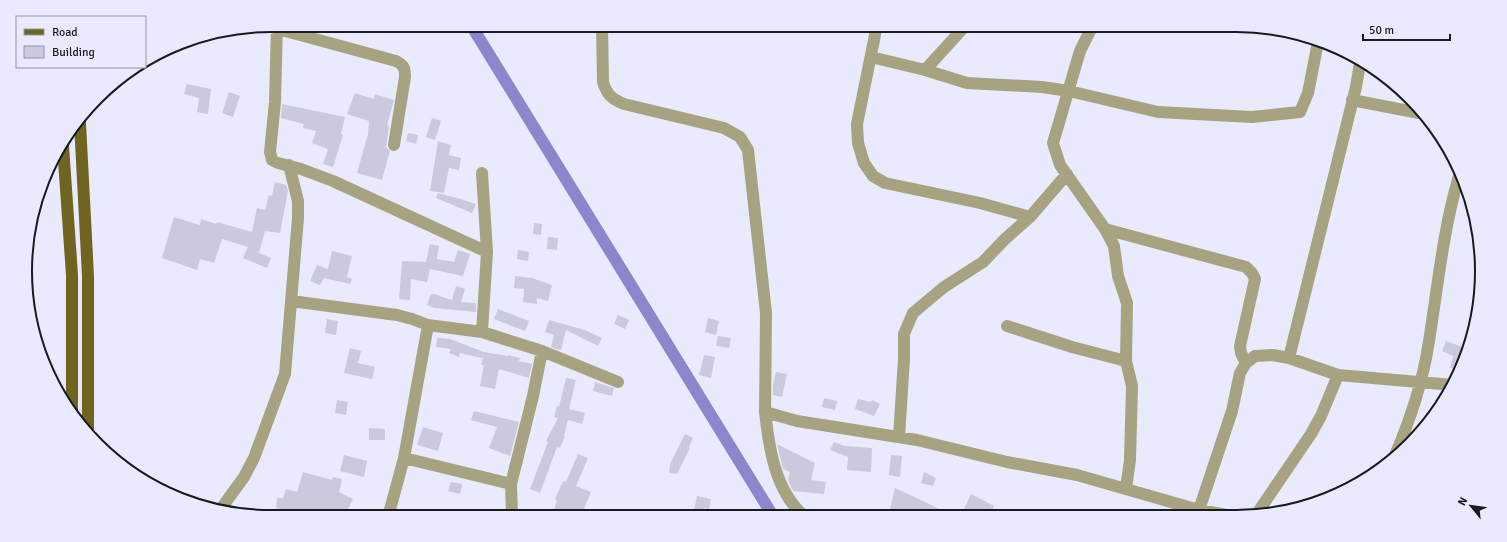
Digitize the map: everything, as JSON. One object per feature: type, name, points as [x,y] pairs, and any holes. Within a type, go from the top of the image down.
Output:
[{"type":"main road","points":[[80,127],[88,276],[88,425]]},
{"type":"main road","points":[[63,152],[72,275],[72,404]]},
{"type":"street","points":[[274,32],[276,102],[270,152],[272,160],[333,181],[487,252]]},
{"type":"street","points":[[295,32],[396,61],[403,65],[405,77],[394,145]]},
{"type":"street","points":[[602,32],[603,82],[605,90],[613,100],[724,128],[740,137],[748,150],[766,313],[765,412],[767,428],[777,478],[797,510]]},
{"type":"street","points":[[876,32],[857,124],[858,144],[864,163],[873,176],[885,183],[980,203],[1030,216]]},
{"type":"street","points":[[925,70],[960,32]]},
{"type":"street","points":[[1090,32],[1080,51],[1054,143],[1060,165],[1105,229],[1114,246],[1118,276],[1127,303],[1126,361],[1132,386],[1130,460],[1126,488]]},
{"type":"street","points":[[871,57],[925,70],[967,83],[1042,87],[1069,91],[1158,112],[1252,117],[1300,112],[1308,92],[1317,46]]},
{"type":"street","points":[[1289,358],[1359,66]]},
{"type":"street","points":[[1352,100],[1416,113]]},
{"type":"street","points":[[224,505],[244,477],[254,458],[285,374],[298,218],[298,201],[289,165]]},
{"type":"street","points":[[482,173],[487,252],[482,332]]},
{"type":"street","points":[[899,437],[904,359],[904,334],[913,313],[944,287],[983,262],[1030,216],[1067,174]]},
{"type":"street","points":[[1399,446],[1414,410],[1421,383],[1429,342],[1447,220],[1458,181]]},
{"type":"street","points":[[1105,229],[1246,267],[1255,279],[1240,346],[1241,353],[1246,363]]},
{"type":"street","points":[[291,300],[397,315],[428,325],[482,332],[542,351],[618,382]]},
{"type":"street","points":[[390,510],[404,458],[428,325]]},
{"type":"street","points":[[1007,326],[1072,347],[1126,361]]},
{"type":"street","points":[[512,510],[511,484],[533,396],[542,351]]},
{"type":"street","points":[[1198,510],[1232,411],[1240,373],[1246,363],[1255,356],[1273,355],[1289,358],[1338,375],[1446,385]]},
{"type":"street","points":[[1260,508],[1311,434],[1321,416],[1338,375]]},
{"type":"street","points":[[765,412],[797,421],[917,440],[1007,462],[1077,475],[1126,488],[1191,510]]},
{"type":"street","points":[[404,458],[511,484]]},
{"type":"building","points":[[187,84],[211,89],[208,114],[197,112],[199,98],[184,94]]},
{"type":"building","points":[[229,92],[240,96],[233,117],[222,113]]},
{"type":"building","points":[[355,93],[374,99],[375,94],[394,100],[387,125],[389,126],[386,147],[390,151],[382,180],[357,173],[368,134],[369,121],[347,114]]},
{"type":"building","points":[[282,104],[345,117],[341,134],[343,135],[333,167],[323,164],[328,149],[312,143],[316,131],[303,128],[304,124],[281,118]]},
{"type":"building","points":[[432,118],[441,121],[435,140],[426,137]]},
{"type":"building","points":[[408,133],[418,135],[416,144],[406,141]]},
{"type":"building","points":[[438,141],[451,145],[449,155],[461,158],[459,170],[449,168],[444,193],[430,191]]},
{"type":"building","points":[[275,182],[286,185],[288,191],[280,233],[265,231],[259,253],[271,258],[267,268],[243,258],[248,247],[222,239],[214,263],[200,259],[197,270],[162,258],[174,217],[200,225],[201,219],[216,224],[217,222],[252,232],[257,208],[265,210],[269,195],[272,196]]},
{"type":"building","points":[[438,193],[476,204],[472,213],[436,198]]},
{"type":"building","points":[[534,223],[542,224],[541,235],[533,234]]},
{"type":"building","points":[[548,237],[558,238],[557,250],[547,249]]},
{"type":"building","points":[[430,244],[439,246],[437,259],[454,262],[458,250],[470,254],[463,276],[430,269],[427,282],[411,279],[410,300],[399,299],[402,261],[426,262]]},
{"type":"building","points":[[518,250],[529,252],[528,261],[517,259]]},
{"type":"building","points":[[332,251],[352,256],[347,277],[352,279],[350,284],[324,278],[320,285],[310,281],[317,265],[328,269]]},
{"type":"building","points":[[515,276],[532,278],[552,285],[548,301],[537,298],[537,304],[523,302],[524,289],[514,288]]},
{"type":"building","points":[[456,286],[465,289],[461,302],[476,303],[476,312],[435,308],[427,305],[431,294],[452,300]]},
{"type":"building","points":[[498,309],[529,321],[525,331],[494,319]]},
{"type":"building","points":[[618,315],[629,320],[625,329],[614,324]]},
{"type":"building","points":[[708,318],[719,321],[716,335],[705,332]]},
{"type":"building","points":[[327,319],[338,321],[336,335],[325,333]]},
{"type":"building","points":[[549,320],[585,330],[602,338],[598,346],[566,330],[561,350],[556,349],[551,347],[554,335],[545,332]]},
{"type":"building","points":[[718,336],[731,338],[729,348],[716,346]]},
{"type":"building","points":[[437,338],[450,339],[484,352],[520,358],[519,361],[532,364],[529,378],[499,369],[495,389],[480,386],[484,365],[481,365],[484,353],[482,358],[460,353],[459,357],[449,353],[451,349],[436,347]]},
{"type":"building","points":[[1446,341],[1462,347],[1454,369],[1450,368],[1453,356],[1442,351]]},
{"type":"building","points":[[350,348],[361,351],[358,363],[375,367],[372,379],[344,373]]},
{"type":"building","points":[[704,355],[715,357],[711,378],[699,375]]},
{"type":"building","points":[[776,372],[787,374],[782,397],[773,395],[773,385]]},
{"type":"building","points":[[566,378],[576,380],[569,409],[585,413],[582,424],[568,420],[565,436],[560,448],[557,447],[540,493],[530,489],[548,442],[546,441],[558,418],[554,417],[557,406],[559,407]]},
{"type":"building","points":[[595,382],[614,388],[612,396],[593,391]]},
{"type":"building","points":[[824,398],[837,401],[835,410],[822,407]]},
{"type":"building","points":[[858,399],[871,402],[872,400],[880,404],[874,416],[855,409]]},
{"type":"building","points":[[337,400],[348,402],[346,415],[335,413]]},
{"type":"building","points":[[474,411],[519,422],[510,456],[489,448],[497,427],[471,420]]},
{"type":"building","points":[[423,427],[443,433],[438,451],[417,445]]},
{"type":"building","points":[[369,428],[385,429],[385,440],[369,440]]},
{"type":"building","points":[[685,434],[693,438],[689,447],[690,448],[677,474],[669,473],[670,464]]},
{"type":"building","points":[[834,442],[845,446],[872,448],[871,472],[847,470],[848,457],[830,450]]},
{"type":"building","points":[[777,444],[815,463],[811,480],[826,482],[824,494],[793,491],[788,480],[790,472],[783,469]]},
{"type":"building","points":[[578,454],[588,458],[576,486],[591,492],[584,510],[554,510],[557,500],[555,499],[563,481],[566,482]]},
{"type":"building","points":[[344,455],[367,461],[364,477],[340,471]]},
{"type":"building","points":[[891,455],[902,456],[900,477],[889,475]]},
{"type":"building","points":[[303,472],[332,480],[333,477],[342,479],[339,492],[353,499],[348,510],[276,510],[277,498],[283,498],[286,489],[297,492]]},
{"type":"building","points":[[924,472],[936,478],[933,486],[921,483]]},
{"type":"building","points":[[451,482],[462,484],[460,494],[448,491]]},
{"type":"building","points":[[895,488],[942,510],[890,510]]},
{"type":"building","points":[[971,494],[994,506],[992,510],[964,509]]},
{"type":"building","points":[[697,496],[711,499],[709,509],[704,508],[704,510],[694,510]]},
{"type":"waterway","points":[[475,32],[769,510]]}]
